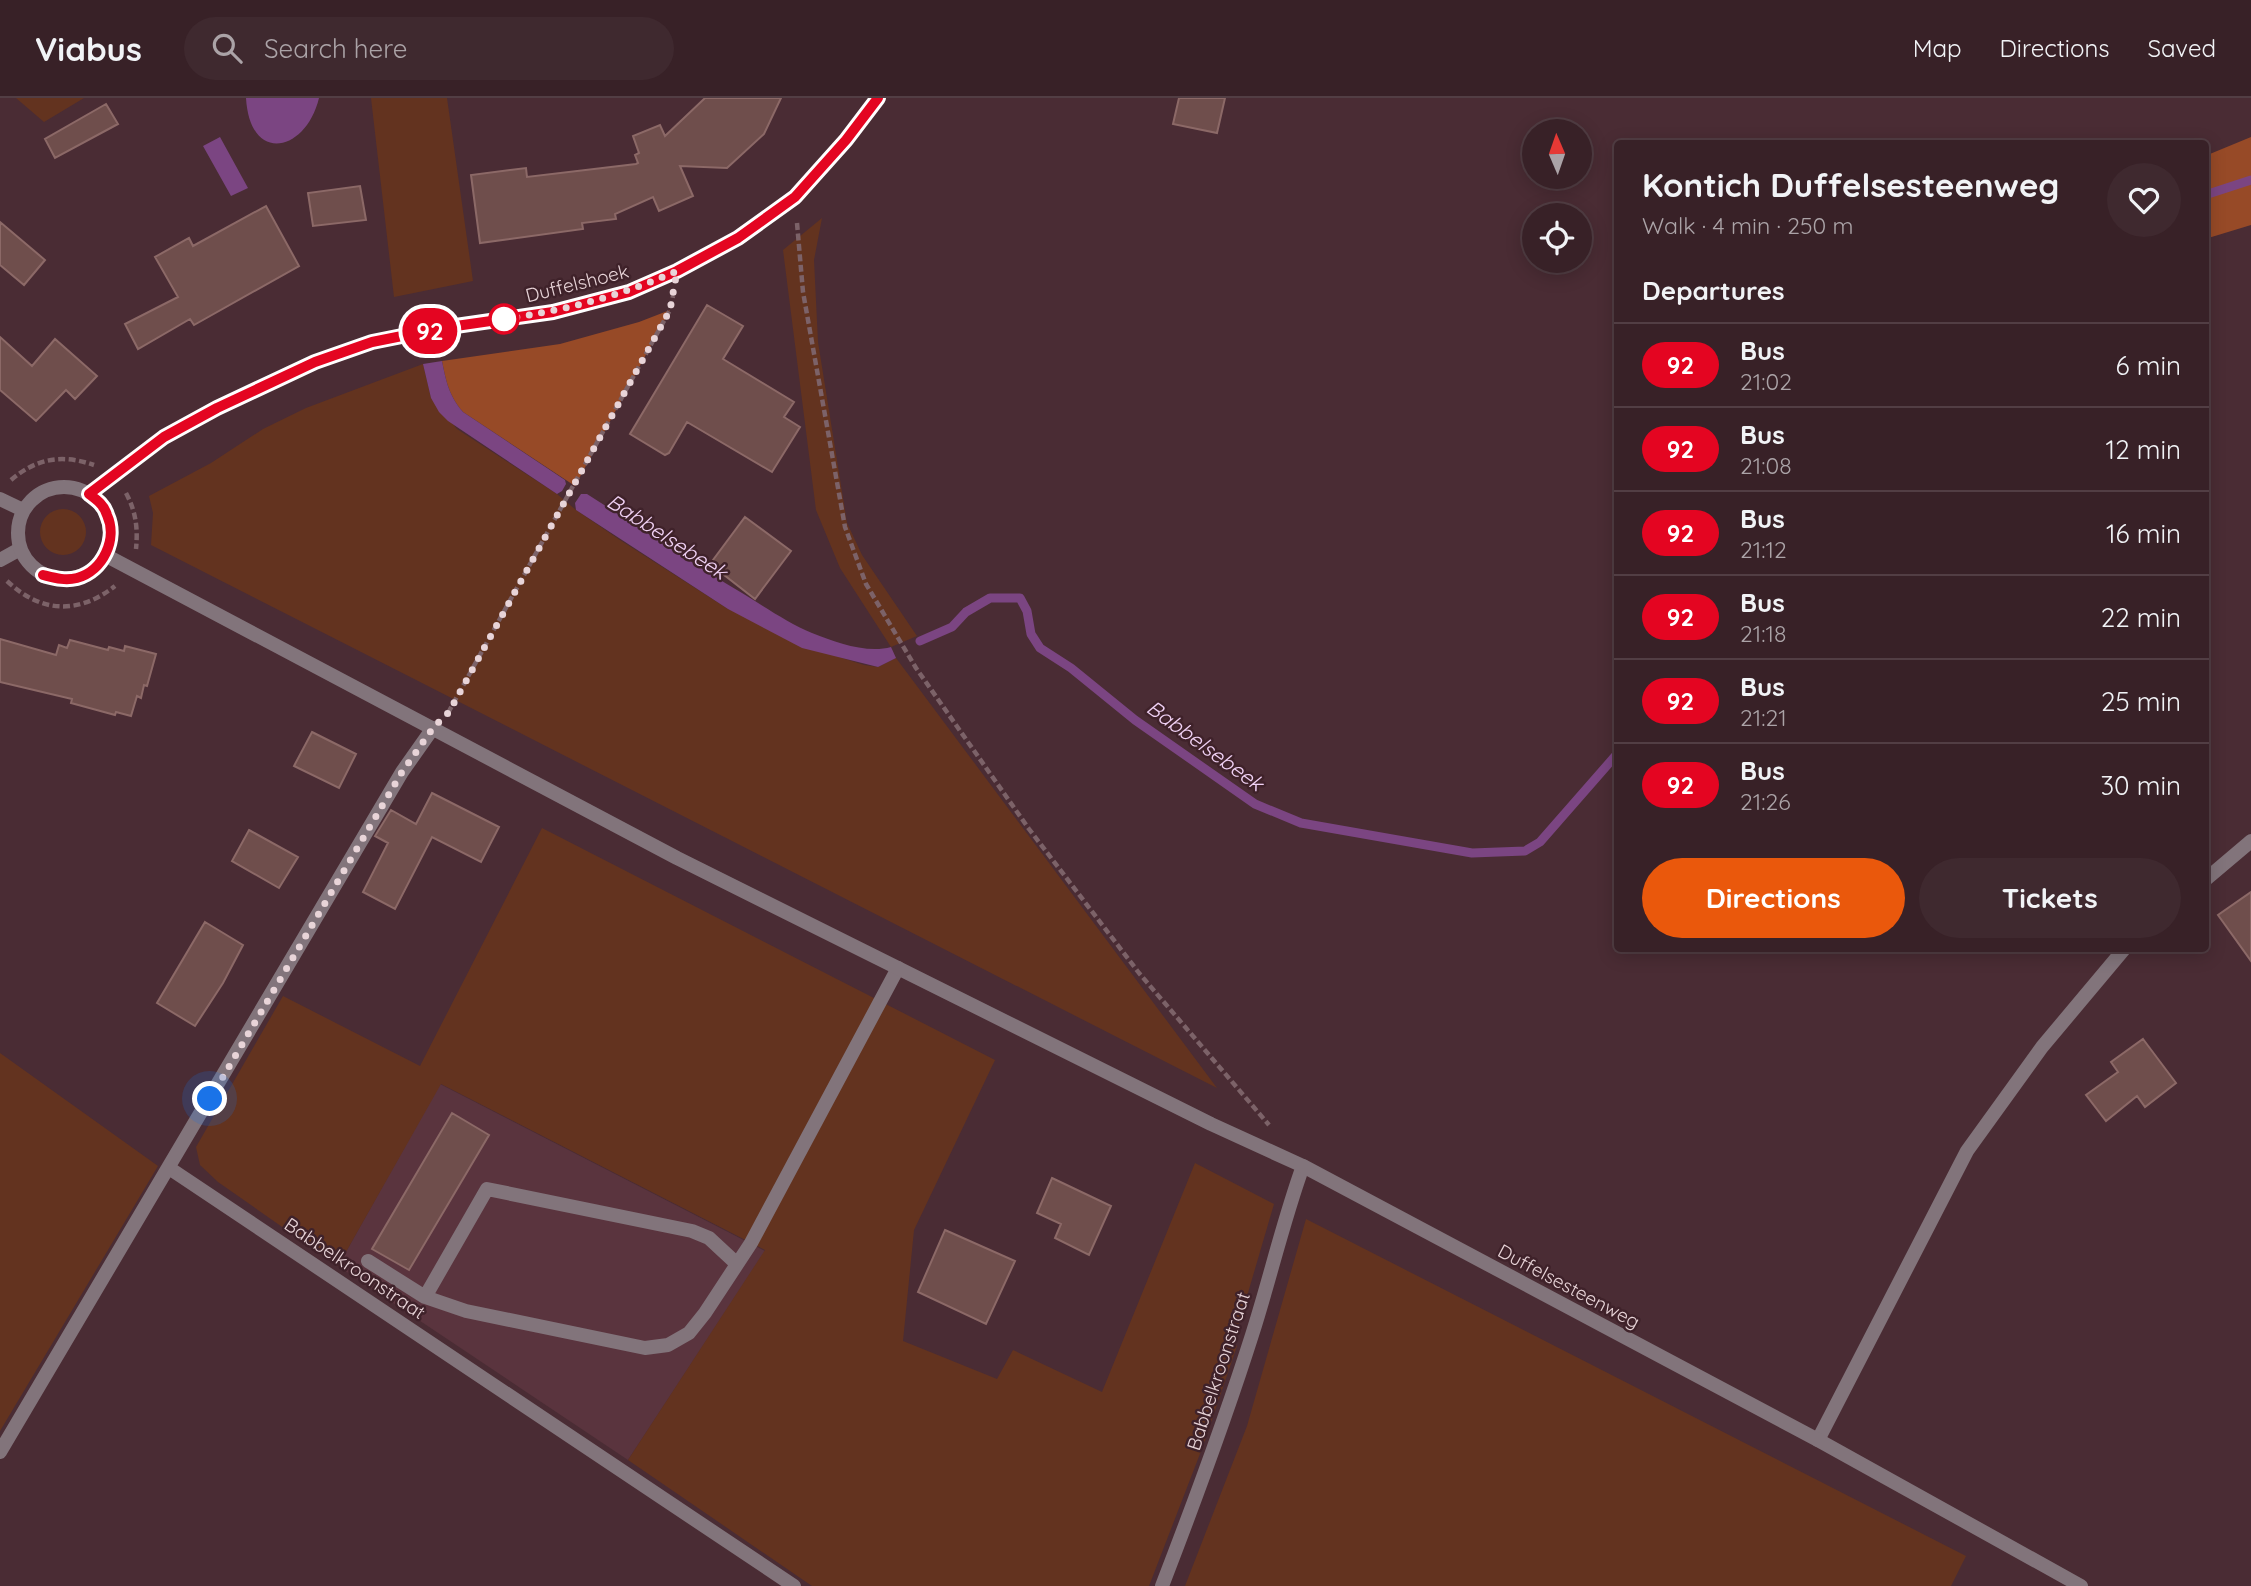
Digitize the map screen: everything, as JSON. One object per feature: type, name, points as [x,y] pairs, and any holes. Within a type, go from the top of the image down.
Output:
[{"type":"street","name":"Duffelshoek","points":[[89,494],[110,475],[164,437],[217,408],[315,362],[372,342],[442,328],[553,312],[629,292],[677,271],[738,238],[795,197],[846,140],[878,98]]},
{"type":"street","points":[[60,486],[89,494],[100,502],[111,528],[105,555],[94,569],[78,578],[61,579],[43,575],[29,564],[20,549],[18,529],[23,510],[46,490],[60,486]]},
{"type":"street","points":[[0,499],[23,510]]},
{"type":"street","points":[[0,560],[20,549]]},
{"type":"street","name":"Duffelsesteenweg","points":[[105,555],[677,858],[1211,1124],[1303,1166],[1818,1440],[2081,1586]]},
{"type":"street","points":[[0,1452],[402,772],[433,728]]},
{"type":"street","points":[[2209,877],[2251,841]]},
{"type":"street","points":[[1818,1440],[1968,1151],[2042,1047],[2122,952]]},
{"type":"street","points":[[368,1261],[425,1297],[466,1311],[645,1348],[668,1345],[689,1334],[757,1231],[898,968]]},
{"type":"street","name":"Babbelkroonstraat","points":[[1162,1586],[1220,1434],[1303,1166]]},
{"type":"street","name":"Babbelkroonstraat","points":[[169,1168],[794,1586]]},
{"type":"street","points":[[425,1297],[487,1189],[692,1231],[709,1238],[737,1264]]},
{"type":"path","points":[[795,197],[803,292],[845,527],[866,584],[916,668],[1029,829],[1139,974],[1277,1135]]},
{"type":"path","points":[[433,728],[449,712],[670,310],[677,271]]},
{"type":"path","points":[[5,579],[21,594],[40,603],[60,607],[81,605],[101,597],[117,584],[130,567],[137,548],[138,528],[134,508],[125,490],[96,465],[77,459],[58,458],[23,470],[8,483]]},
{"type":"shaded area","points":[[16,98],[84,98],[44,122]]},
{"type":"shaded area","points":[[246,98],[319,98],[303,130],[291,139],[279,143],[267,142],[257,134],[250,119]]},
{"type":"shaded area","points":[[371,98],[447,98],[473,281],[394,297]]},
{"type":"shaded area","points":[[220,137],[248,188],[231,196],[203,146]]},
{"type":"shaded area","points":[[2251,137],[2251,225],[2209,238],[2209,154]]},
{"type":"shaded area","points":[[822,218],[814,260],[818,342],[847,523],[862,555],[917,636],[891,647],[840,568],[816,510],[783,250]]},
{"type":"shaded area","points":[[670,310],[575,486],[463,412],[449,388],[442,361],[560,344],[639,322]]},
{"type":"shaded area","points":[[442,361],[451,394],[463,412],[565,480],[562,491],[557,494],[448,421],[439,412],[431,398],[423,364]]},
{"type":"shaded area","points":[[423,364],[431,398],[457,429],[557,494],[620,540],[728,609],[830,654],[864,665],[878,667],[896,658],[1217,1088],[151,545],[153,513],[149,496],[211,463],[263,429],[306,408]]},
{"type":"shaded area","points":[[581,494],[587,494],[794,624],[851,646],[872,649],[891,647],[896,658],[878,667],[802,648],[728,609],[576,510],[575,503]]},
{"type":"shaded area","points":[[63,509],[79,516],[86,532],[79,548],[63,555],[47,548],[40,532],[47,516]]},
{"type":"shaded area","points":[[542,828],[995,1060],[914,1230],[903,1341],[997,1379],[1013,1350],[1102,1392],[1195,1163],[1274,1204],[1233,1344],[1237,1346],[1203,1446],[1149,1586],[812,1586],[628,1460],[765,1250],[441,1084],[338,1266],[218,1182],[200,1165],[196,1147],[283,996],[420,1066]]},
{"type":"shaded area","points":[[0,1053],[158,1166],[0,1431]]},
{"type":"shaded area","points":[[440,1084],[765,1251],[628,1460],[338,1266]]},
{"type":"shaded area","points":[[1306,1219],[1966,1556],[1951,1586],[1185,1586],[1247,1426]]},
{"type":"building","points":[[705,98],[781,98],[764,134],[727,168],[680,166],[693,196],[659,211],[653,197],[615,214],[616,219],[582,223],[583,229],[480,243],[471,175],[526,168],[527,177],[636,164],[635,155],[639,153],[633,136],[660,125],[665,136]]},
{"type":"building","points":[[1179,98],[1225,98],[1217,133],[1173,124]]},
{"type":"building","points":[[106,104],[118,124],[55,158],[45,139]]},
{"type":"building","points":[[360,186],[366,220],[313,226],[308,193]]},
{"type":"building","points":[[266,206],[299,266],[194,325],[190,319],[138,349],[125,324],[178,297],[155,257],[189,238],[193,246]]},
{"type":"building","points":[[0,222],[45,260],[24,285],[0,265]]},
{"type":"building","points":[[707,305],[743,326],[723,359],[794,402],[784,417],[800,427],[772,472],[687,422],[669,453],[665,455],[630,434]]},
{"type":"building","points":[[0,337],[32,366],[55,339],[97,376],[75,399],[66,390],[36,421],[0,390]]},
{"type":"building","points":[[745,517],[791,551],[755,599],[710,564]]},
{"type":"building","points":[[0,639],[56,655],[59,645],[67,648],[70,640],[108,650],[109,647],[124,651],[125,646],[156,654],[147,686],[144,685],[141,698],[137,696],[131,716],[116,712],[115,715],[71,703],[72,699],[0,682]]},
{"type":"building","points":[[312,732],[356,754],[339,788],[294,766]]},
{"type":"building","points":[[432,793],[499,827],[481,862],[432,837],[395,909],[363,892],[388,843],[375,836],[391,810],[416,824]]},
{"type":"building","points":[[249,830],[298,857],[279,888],[232,861]]},
{"type":"building","points":[[2251,892],[2251,961],[2218,915]]},
{"type":"building","points":[[205,922],[243,945],[223,983],[195,1026],[157,1003]]},
{"type":"building","points":[[2143,1039],[2176,1083],[2145,1107],[2137,1096],[2106,1121],[2086,1095],[2118,1072],[2111,1062]]},
{"type":"building","points":[[452,1113],[489,1135],[409,1270],[372,1249]]},
{"type":"building","points":[[1052,1178],[1111,1206],[1089,1255],[1055,1238],[1061,1224],[1037,1213]]},
{"type":"building","points":[[945,1230],[1015,1261],[986,1324],[918,1292]]},
{"type":"waterway","name":"Babbelsebeek","points":[[2209,194],[2251,180]]},
{"type":"waterway","name":"Babbelsebeek","points":[[920,641],[952,627],[966,612],[990,598],[1020,598],[1027,611],[1031,634],[1040,648],[1071,668],[1135,720],[1255,804],[1301,823],[1472,853],[1525,851],[1540,842],[1614,757]]},
{"type":"bus line","name":"92","points":[[43,575],[61,579],[78,578],[94,569],[105,555],[111,528],[100,502],[89,494],[110,475],[164,437],[217,408],[315,362],[372,342],[442,328],[553,312],[629,292],[677,271],[738,238],[795,197],[846,140],[878,98]]},
{"type":"route","points":[[210,1099],[402,772],[433,728],[449,712],[670,310],[677,271],[629,292],[553,312],[498,320],[504,319]]}]
